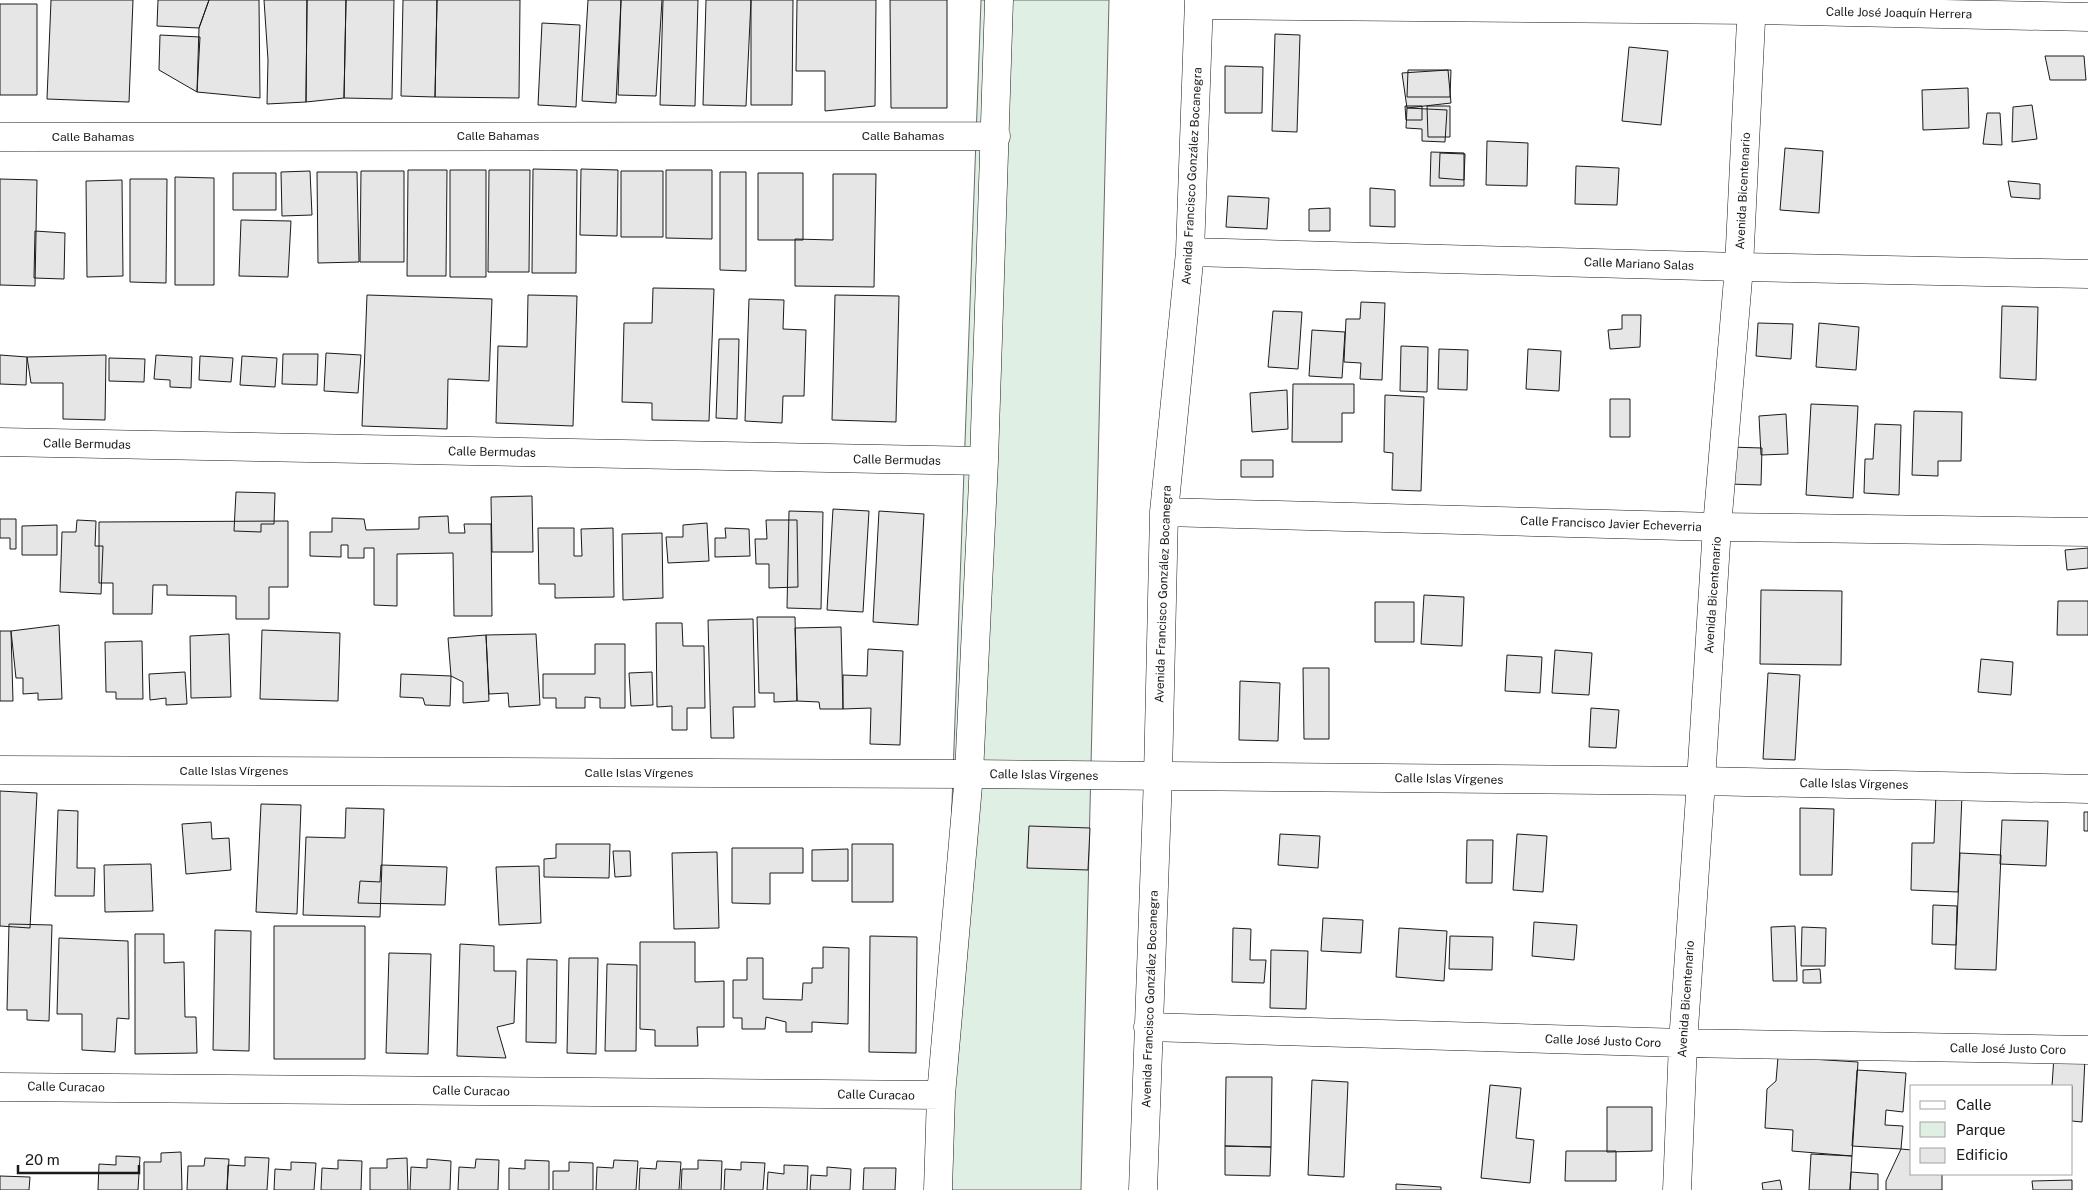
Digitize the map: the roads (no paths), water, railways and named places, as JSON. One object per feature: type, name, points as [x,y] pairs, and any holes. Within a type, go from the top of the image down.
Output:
[{"type":"street","points":[[938,1190],[942,1095],[969,774],[984,461],[999,0]]},
{"type":"street","name":"Calle José Joaquín Herrera","points":[[1199,3],[1752,5],[2088,17]]},
{"type":"street","name":"Avenida Francisco González Bocanegra","points":[[1142,1190],[1158,776],[1164,512],[1190,252],[1199,3]]},
{"type":"street","name":"Avenida Bicentenario","points":[[1678,1190],[1683,1043],[1717,527],[1739,267],[1752,5]]},
{"type":"street","name":"Calle Bahamas","points":[[0,137],[996,136]]},
{"type":"street","name":"Calle Mariano Salas","points":[[1190,252],[1739,267],[2088,274]]},
{"type":"street","name":"Calle Bermudas","points":[[0,442],[984,461]]},
{"type":"street","name":"Calle Francisco Javier Echeverria","points":[[1164,512],[1717,527],[2088,532]]},
{"type":"street","name":"Calle Islas Vírgenes","points":[[0,770],[969,774],[1701,781],[2088,789]]},
{"type":"street","name":"Calle José Justo Coro","points":[[1148,1027],[1683,1043],[2088,1050]]},
{"type":"street","name":"Calle Curacao","points":[[0,1086],[942,1095]]}]
